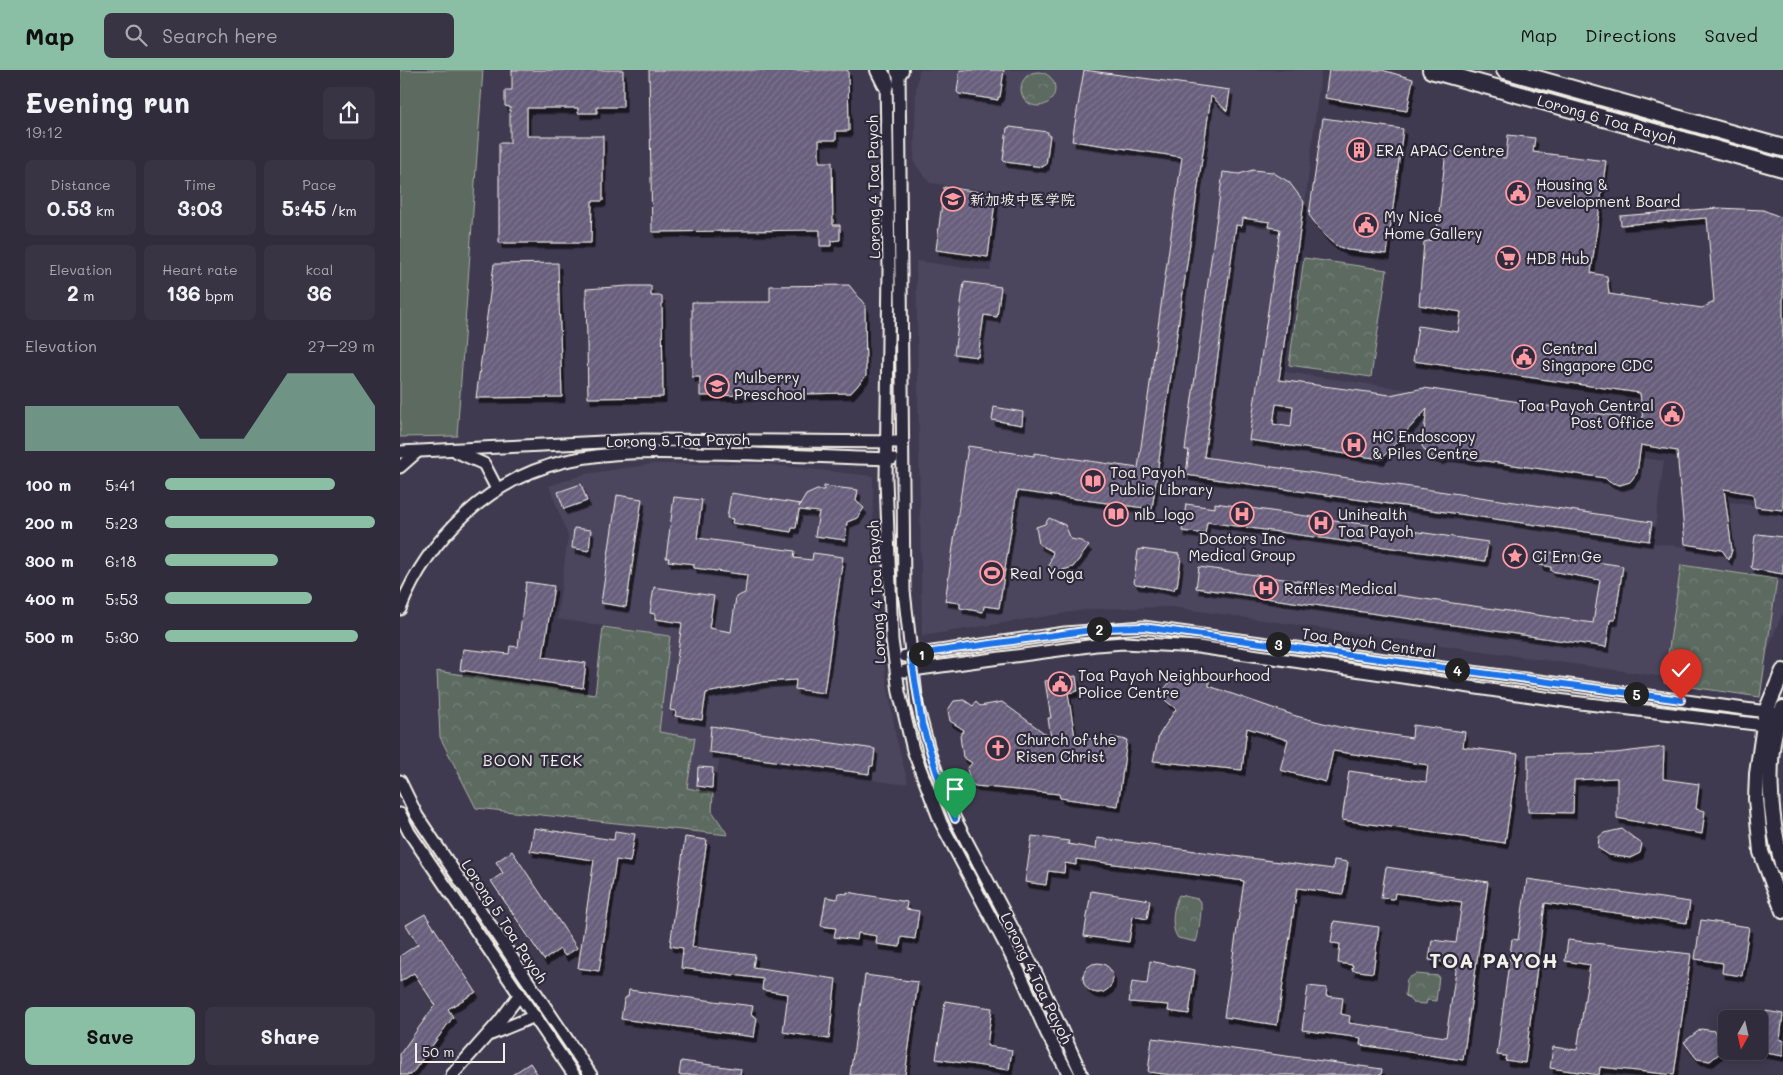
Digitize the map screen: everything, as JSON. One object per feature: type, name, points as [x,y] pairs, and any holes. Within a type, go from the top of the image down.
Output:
[{"type":"main road","name":"Lorong 6 Toa Payoh","points":[[1430,70],[1783,168]]},
{"type":"main road","name":"Lorong 6 Toa Payoh","points":[[1505,70],[1783,148]]},
{"type":"street","name":"Lorong 4 Toa Payoh","points":[[892,72],[886,459],[888,567],[896,673],[907,730],[926,790],[958,858],[1019,971],[1047,1034],[1069,1075]]},
{"type":"street","name":"Lorong 4 Toa Payoh","points":[[892,72],[903,442],[904,591],[917,705],[929,749],[955,819],[1035,971],[1082,1075]]},
{"type":"street","name":"Lorong 5 Toa Payoh","points":[[400,452],[677,440],[903,442]]},
{"type":"street","points":[[451,450],[475,458],[484,464],[497,489]]},
{"type":"street","points":[[400,467],[417,452]]},
{"type":"street","name":"Lorong 5 Toa Payoh","points":[[400,609],[418,570],[433,547],[466,514],[497,489],[533,472],[565,461],[631,453],[718,453],[903,459]]},
{"type":"street","name":"Toa Payoh Central","points":[[894,657],[1106,628],[1143,627],[1774,717]]},
{"type":"street","name":"Toa Payoh Central","points":[[896,673],[1078,647],[1124,643],[1155,644],[1198,647],[1572,702],[1774,717]]},
{"type":"street","points":[[1783,671],[1774,717],[1757,774],[1757,822],[1761,852],[1783,911]]},
{"type":"street","points":[[1774,717],[1771,794],[1775,840],[1783,867]]},
{"type":"street","name":"Lorong 5 Toa Payoh","points":[[400,781],[417,816],[591,1075]]},
{"type":"street","name":"Lorong 5 Toa Payoh","points":[[400,814],[409,832],[574,1075]]},
{"type":"street","points":[[452,1075],[486,1038],[520,994]]},
{"type":"street","points":[[486,1038],[535,1016]]},
{"type":"shaded area","points":[[919,70],[1321,70],[1285,372],[1641,423],[1636,457],[1664,461],[1653,543],[1722,552],[1730,502],[1783,509],[1783,612],[1758,674],[1736,687],[1171,607],[1091,609],[922,636],[916,261],[990,271],[1001,199],[996,192],[930,183],[914,163],[916,90]]},
{"type":"shaded area","points":[[652,464],[764,464],[873,476],[874,604],[896,737],[908,783],[899,784],[720,758],[713,793],[687,789],[659,732],[670,636],[557,619],[568,536],[549,486],[585,474]]},
{"type":"green space","points":[[400,70],[483,70],[457,436],[400,437]]},
{"type":"green space","points":[[1038,72],[1045,73],[1050,77],[1054,82],[1054,96],[1050,101],[1045,105],[1038,106],[1031,105],[1026,101],[1022,96],[1021,89],[1022,82],[1026,77],[1031,73]]},
{"type":"green space","points":[[1304,258],[1387,270],[1371,377],[1289,365]]},
{"type":"green space","points":[[1681,565],[1777,579],[1760,697],[1664,683]]},
{"type":"green space","points":[[603,627],[670,636],[659,732],[695,738],[687,788],[713,793],[712,811],[728,835],[476,808],[440,737],[437,671],[595,695]]},
{"type":"green space","points":[[1179,895],[1198,899],[1201,903],[1200,924],[1196,942],[1178,938],[1174,929],[1173,917]]},
{"type":"green space","points":[[1416,974],[1439,976],[1436,1001],[1427,1000],[1426,1004],[1413,1003],[1405,995],[1407,979]]},
{"type":"building","points":[[512,70],[623,70],[623,107],[597,107],[597,113],[578,113],[578,108],[527,108],[527,136],[603,136],[603,201],[592,201],[591,243],[499,243],[499,143],[510,143],[510,107],[505,106],[505,90],[512,90]]},
{"type":"building","points":[[649,70],[848,70],[849,131],[836,131],[836,140],[819,140],[819,162],[832,162],[833,225],[840,225],[840,240],[831,241],[831,246],[820,246],[820,230],[652,232]]},
{"type":"building","points":[[960,70],[1004,70],[998,100],[959,94],[957,92]]},
{"type":"building","points":[[1084,70],[1230,90],[1227,111],[1211,96],[1152,509],[1017,491],[999,608],[984,606],[983,612],[960,608],[960,603],[945,601],[968,446],[1034,456],[1034,453],[1138,468],[1182,157],[1072,141]]},
{"type":"building","points":[[1329,70],[1382,70],[1413,79],[1407,111],[1325,98]]},
{"type":"building","points":[[1323,118],[1403,129],[1387,254],[1347,250],[1335,245],[1325,236],[1309,215]]},
{"type":"building","points":[[1007,128],[1048,132],[1048,135],[1050,135],[1046,165],[1043,167],[1005,162],[1003,160]]},
{"type":"building","points":[[1508,135],[1535,138],[1533,152],[1606,161],[1591,273],[1607,276],[1609,294],[1702,308],[1714,302],[1707,218],[1621,225],[1620,216],[1718,208],[1763,210],[1783,218],[1783,510],[1755,507],[1753,494],[1724,489],[1732,550],[1729,560],[1722,550],[1685,544],[1677,451],[1641,445],[1637,473],[1630,482],[1620,485],[1609,482],[1605,478],[1450,456],[1440,459],[1429,456],[1422,446],[1427,409],[1381,459],[1249,440],[1280,229],[1269,227],[1270,222],[1243,218],[1242,226],[1236,225],[1204,457],[1652,522],[1649,541],[1186,475],[1189,450],[1185,450],[1223,172],[1239,174],[1253,170],[1272,172],[1289,182],[1304,202],[1279,380],[1390,395],[1424,388],[1643,420],[1640,393],[1413,361],[1418,326],[1458,332],[1461,312],[1419,305],[1424,242],[1436,239],[1446,151],[1506,158]],"holes":[[[1276,404],[1293,406],[1291,427],[1273,424]]]},
{"type":"building","points":[[944,187],[996,194],[988,257],[936,250]]},
{"type":"building","points":[[558,263],[562,397],[476,398],[494,264]]},
{"type":"building","points":[[964,282],[1001,287],[997,317],[984,315],[978,357],[954,354]]},
{"type":"building","points":[[849,285],[865,305],[866,376],[851,393],[700,396],[700,377],[692,377],[692,302],[770,302],[770,286]]},
{"type":"building","points":[[651,286],[651,296],[662,296],[663,397],[588,398],[586,289]]},
{"type":"building","points":[[994,407],[1023,412],[1022,425],[992,420]]},
{"type":"building","points":[[581,484],[587,501],[564,509],[558,492]]},
{"type":"building","points":[[824,486],[858,490],[856,501],[864,508],[857,518],[847,522],[845,540],[815,536],[819,512],[799,510],[796,528],[792,528],[791,532],[732,523],[733,519],[727,518],[731,493],[800,504],[799,507],[806,495],[817,490],[824,490]]},
{"type":"building","points":[[617,495],[642,499],[626,607],[601,603]]},
{"type":"building","points":[[674,497],[702,500],[697,538],[795,551],[794,558],[812,560],[813,553],[843,557],[824,693],[795,689],[796,680],[764,682],[706,693],[702,720],[675,716],[676,711],[670,710],[682,623],[655,619],[655,614],[650,613],[654,587],[714,596],[709,628],[731,632],[736,597],[745,593],[747,575],[694,568],[694,564],[668,561],[669,558],[666,558]]},
{"type":"building","points":[[1215,503],[1488,542],[1485,561],[1207,522],[1205,534],[1182,531],[1186,504],[1215,508]]},
{"type":"building","points":[[1049,518],[1065,525],[1071,539],[1081,541],[1089,546],[1073,567],[1053,573],[1049,565],[1053,552],[1039,544],[1036,527],[1045,524]]},
{"type":"building","points":[[574,528],[591,530],[589,551],[572,548]]},
{"type":"building","points":[[1758,534],[1783,537],[1783,574],[1753,569],[1751,567],[1755,536]]},
{"type":"building","points":[[1138,550],[1179,554],[1181,558],[1177,587],[1174,590],[1136,584],[1134,582]]},
{"type":"building","points":[[1542,551],[1597,558],[1597,562],[1623,566],[1615,620],[1610,620],[1606,647],[1196,588],[1199,567],[1593,623],[1600,580],[1551,571],[1551,567],[1540,565]]},
{"type":"building","points":[[526,582],[554,586],[543,657],[586,663],[583,688],[460,670],[463,649],[509,654],[510,646],[518,647]]},
{"type":"building","points":[[1200,674],[1209,680],[1209,686],[1296,716],[1339,727],[1412,738],[1413,725],[1465,732],[1463,747],[1518,754],[1505,843],[1342,820],[1349,771],[1426,782],[1428,765],[1333,751],[1326,782],[1280,770],[1288,740],[1247,728],[1242,770],[1153,761],[1159,735],[1176,709],[1163,696],[1165,688],[1174,677]]},
{"type":"building","points":[[1076,676],[1078,691],[1068,693],[1075,737],[1111,741],[1111,737],[1127,740],[1118,806],[1060,798],[1059,794],[975,786],[971,783],[967,769],[972,763],[963,757],[960,736],[964,730],[950,721],[948,710],[954,701],[964,700],[973,706],[976,702],[980,706],[1002,702],[1051,738],[1048,718],[1051,718],[1045,681]]},
{"type":"building","points":[[711,726],[875,749],[873,766],[870,766],[869,774],[709,752]]},
{"type":"building","points":[[1664,747],[1663,779],[1699,784],[1696,809],[1705,811],[1702,834],[1617,818],[1617,778],[1574,780],[1573,813],[1528,812],[1528,755],[1615,753]]},
{"type":"building","points":[[698,767],[713,768],[712,788],[697,786]]},
{"type":"building","points":[[534,828],[614,840],[615,831],[635,834],[630,862],[616,860],[599,971],[578,968],[594,860],[530,851]]},
{"type":"building","points":[[1622,829],[1642,844],[1640,853],[1630,858],[1609,855],[1598,848],[1599,837],[1604,833]]},
{"type":"building","points":[[1032,836],[1069,841],[1068,844],[1096,849],[1097,838],[1333,869],[1334,860],[1348,862],[1343,894],[1297,888],[1277,1025],[1224,1017],[1244,881],[1076,859],[1076,865],[1065,863],[1064,873],[1048,871],[1046,885],[1025,882]]},
{"type":"building","points":[[685,837],[707,840],[692,947],[755,955],[753,967],[836,979],[829,1039],[783,1032],[788,994],[762,990],[763,979],[681,968],[683,948],[670,946]]},
{"type":"building","points":[[512,851],[577,948],[565,956],[560,949],[544,960],[491,881],[503,873],[496,862]]},
{"type":"building","points":[[1386,867],[1488,882],[1463,1060],[1360,1045],[1361,1038],[1302,1030],[1308,986],[1327,988],[1326,996],[1343,998],[1341,1014],[1350,1016],[1349,1023],[1446,1037],[1457,964],[1429,960],[1432,940],[1456,943],[1462,902],[1395,893],[1394,899],[1381,898]]},
{"type":"building","points":[[1527,879],[1690,902],[1687,923],[1545,903],[1525,1063],[1505,1060],[1506,1056],[1497,1055],[1512,939],[1518,940]]},
{"type":"building","points":[[1091,891],[1150,900],[1147,919],[1133,916],[1129,942],[1084,936]]},
{"type":"building","points":[[847,892],[907,902],[906,909],[919,911],[915,939],[901,937],[900,947],[876,944],[877,936],[858,933],[857,940],[834,937],[836,928],[821,926],[826,897],[837,899],[838,893],[847,894]]},
{"type":"building","points":[[425,914],[476,992],[448,1009],[453,1017],[411,1075],[400,1075],[400,1054],[435,1005],[414,973],[400,982],[400,956],[418,944],[406,925]]},
{"type":"building","points":[[1701,920],[1749,927],[1742,976],[1722,973],[1723,963],[1695,959]]},
{"type":"building","points":[[1334,921],[1379,927],[1373,973],[1352,970],[1353,965],[1338,963],[1340,944],[1331,943]]},
{"type":"building","points":[[1568,940],[1691,954],[1674,1075],[1600,1067],[1599,1075],[1550,1068],[1553,1047],[1577,1050],[1590,965],[1565,961]]},
{"type":"building","points":[[1150,961],[1195,970],[1189,1014],[1168,1011],[1169,1005],[1129,1002],[1132,982],[1147,984]]},
{"type":"building","points":[[1098,963],[1109,967],[1113,978],[1109,989],[1098,993],[1087,989],[1083,978],[1087,967]]},
{"type":"building","points":[[865,975],[918,982],[905,1075],[850,1075]]},
{"type":"building","points":[[629,990],[753,1006],[751,1014],[757,1018],[754,1037],[621,1019],[624,1000],[628,997]]},
{"type":"building","points":[[945,1001],[992,1008],[987,1046],[1012,1050],[1009,1070],[936,1059]]},
{"type":"building","points":[[1768,1011],[1783,1014],[1780,1040],[1783,1040],[1783,1056],[1768,1054]]},
{"type":"building","points":[[1701,1029],[1715,1031],[1718,1036],[1718,1055],[1710,1061],[1697,1059],[1684,1042]]},
{"type":"building","points":[[1152,1038],[1382,1069],[1381,1075],[1171,1075],[1148,1072]]},
{"type":"building","points":[[681,1061],[741,1069],[740,1075],[679,1075]]},
{"type":"building","points":[[530,1063],[538,1075],[512,1075]]},
{"type":"place","name":"ERA APAC Centre","points":[[1359,150]]},
{"type":"place","name":"Housing & Development Board","points":[[1518,193]]},
{"type":"place","name":"新加坡中医学院","points":[[953,199]]},
{"type":"place","name":"My Nice Home Gallery","points":[[1366,225]]},
{"type":"place","name":"HDB Hub","points":[[1508,258]]},
{"type":"place","name":"Central Singapore CDC","points":[[1524,357]]},
{"type":"place","name":"Mulberry Preschool","points":[[717,386]]},
{"type":"place","name":"Toa Payoh Central Post Office","points":[[1672,414]]},
{"type":"place","name":"HC Endoscopy & Piles Centre","points":[[1354,445]]},
{"type":"place","name":"Toa Payoh Public Library","points":[[1093,481]]},
{"type":"place","name":"nlb_logo","points":[[1116,514]]},
{"type":"place","name":"Doctors Inc Medical Group","points":[[1242,514]]},
{"type":"place","name":"Unihealth Toa Payoh","points":[[1321,523]]},
{"type":"place","name":"Ci Ern Ge","points":[[1515,556]]},
{"type":"place","name":"Real Yoga","points":[[992,573]]},
{"type":"place","name":"Raffles Medical","points":[[1266,588]]},
{"type":"place","name":"Toa Payoh Neighbourhood Police Centre","points":[[1060,684]]},
{"type":"place","name":"Church of the Risen Christ","points":[[998,748]]},
{"type":"district","name":"BOON TECK","points":[[533,759]]},
{"type":"district","name":"TOA PAYOH","points":[[1494,960]]},
{"type":"route","points":[[955,819],[931,757],[922,724],[917,705],[917,690],[911,655],[1127,626],[1239,638],[1681,700]]}]
